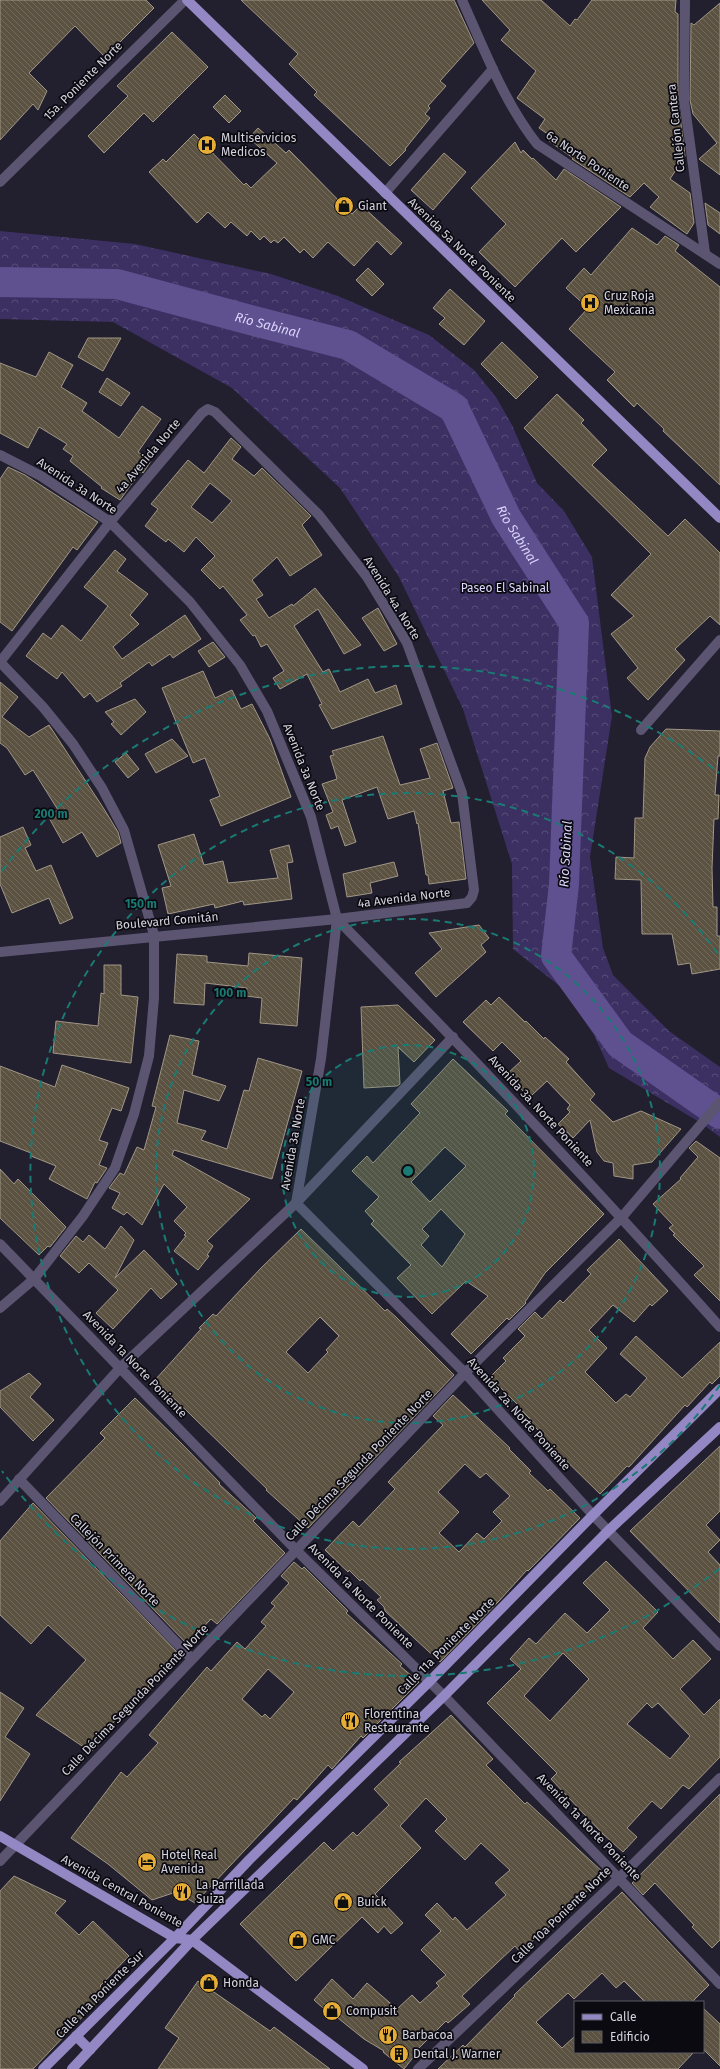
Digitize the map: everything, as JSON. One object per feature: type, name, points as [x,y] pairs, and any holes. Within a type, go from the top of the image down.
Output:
[{"type":"main road","name":"Avenida 5a Norte Poniente","points":[[186,0],[720,518]]},
{"type":"main road","name":"Calle 11a Poniente Norte","points":[[175,1938],[249,1860],[429,1682],[593,1515],[720,1389]]},
{"type":"main road","points":[[72,2069],[192,1940],[444,1696],[609,1530],[720,1427]]},
{"type":"main road","name":"Avenida Central Poniente","points":[[0,1836],[175,1938],[192,1940],[363,2069]]},
{"type":"main road","points":[[249,1860],[262,1872]]},
{"type":"main road","name":"Calle 11a Poniente Sur","points":[[43,2069],[175,1938]]},
{"type":"main road","points":[[76,2036],[90,2050]]},
{"type":"street","name":"15a. Poniente Norte","points":[[0,182],[186,0]]},
{"type":"street","name":"6a Norte Poniente","points":[[462,0],[494,69],[524,127],[537,144],[720,264]]},
{"type":"street","name":"Callejón Cantera","points":[[685,0],[684,100],[705,253]]},
{"type":"street","points":[[385,193],[494,69]]},
{"type":"street","name":"4a Avenida Norte","points":[[0,662],[110,522],[202,413],[208,409]]},
{"type":"street","name":"Avenida 4a. Norte","points":[[208,409],[215,412],[319,515],[367,577],[406,643],[462,793],[474,890],[472,897]]},
{"type":"street","name":"Avenida 3a Norte","points":[[0,455],[41,476],[110,522],[190,602],[240,665],[267,711],[310,817],[337,919],[321,1059],[296,1203]]},
{"type":"street","points":[[641,730],[720,640]]},
{"type":"street","points":[[0,662],[43,707],[73,744],[102,788],[124,830],[154,935],[154,998],[149,1056],[134,1114],[115,1168],[83,1216],[34,1279],[0,1308]]},
{"type":"street","name":"4a Avenida Norte","points":[[337,919],[466,903],[472,897]]},
{"type":"street","name":"Boulevard Comitán","points":[[0,952],[154,935],[337,919]]},
{"type":"street","name":"Avenida 3a. Norte Poniente","points":[[337,919],[453,1037],[622,1217],[720,1327]]},
{"type":"street","points":[[0,1500],[120,1368],[296,1203],[453,1037]]},
{"type":"street","name":"Calle Décima Segunda Poniente Norte","points":[[0,1861],[465,1373],[622,1217],[720,1102]]},
{"type":"street","name":"Avenida 2a. Norte Poniente","points":[[296,1203],[465,1373],[593,1515],[720,1646]]},
{"type":"street","name":"Avenida 1a Norte Poniente","points":[[0,1244],[296,1550],[444,1696],[620,1877],[720,1984]]},
{"type":"street","name":"Callejón Primera Norte","points":[[19,1479],[192,1659]]},
{"type":"street","name":"Calle 10a Poniente Norte","points":[[418,2069],[620,1877],[720,1778]]},
{"type":"green space","name":"Paseo El Sabinal","points":[[0,231],[135,244],[271,274],[338,296],[429,335],[474,370],[496,397],[512,425],[537,483],[564,511],[592,557],[612,716],[590,857],[603,948],[613,975],[669,1031],[720,1067],[720,1137],[701,1123],[609,1068],[594,1035],[562,988],[513,949],[512,864],[463,709],[399,577],[340,488],[232,388],[113,322],[0,319]]},
{"type":"building","points":[[0,0],[146,0],[154,8],[105,57],[75,26],[29,73],[47,91],[38,110],[33,104],[0,140]]},
{"type":"building","points":[[241,0],[454,0],[474,43],[440,81],[446,86],[428,106],[430,108],[425,114],[430,118],[405,149],[406,150],[390,166],[314,95],[317,92],[289,64],[298,54]]},
{"type":"building","points":[[482,0],[541,0],[570,26],[575,19],[577,20],[592,0],[676,0],[675,12],[678,14],[678,100],[685,156],[670,179],[690,193],[694,223],[687,234],[650,207],[659,197],[644,183],[630,197],[572,159],[573,158],[549,141],[552,137],[539,128],[545,119],[517,98],[536,71],[501,40],[510,30]]},
{"type":"building","points":[[720,3],[720,175],[699,159],[717,143],[693,114],[690,100],[691,23],[694,25]]},
{"type":"building","points":[[172,32],[208,67],[153,122],[144,113],[104,153],[88,136],[128,96],[117,86]]},
{"type":"building","points":[[225,95],[241,111],[229,123],[213,107]]},
{"type":"building","points":[[258,128],[286,153],[289,150],[352,214],[361,205],[402,243],[391,255],[377,241],[354,266],[328,242],[313,258],[304,249],[300,253],[284,237],[278,243],[274,240],[271,243],[264,236],[260,240],[251,231],[247,236],[231,222],[225,228],[208,212],[197,223],[149,172],[163,159],[166,162],[194,134],[244,185],[246,183],[251,188],[277,163],[249,138]]},
{"type":"building","points":[[515,142],[521,153],[523,150],[556,180],[564,169],[621,207],[576,252],[562,238],[515,287],[479,252],[506,224],[471,188]]},
{"type":"building","points":[[444,153],[466,172],[433,210],[411,190]]},
{"type":"building","points":[[705,203],[720,213],[720,234],[708,225]]},
{"type":"building","points":[[632,228],[657,245],[665,236],[679,245],[675,251],[720,287],[720,485],[663,431],[664,429],[637,403],[634,407],[607,380],[615,372],[569,329],[588,308],[566,288],[584,268],[591,275]]},
{"type":"building","points":[[368,268],[384,284],[372,296],[356,280]]},
{"type":"building","points":[[450,289],[485,321],[464,345],[439,324],[445,318],[433,308]]},
{"type":"building","points":[[88,338],[121,338],[103,371],[78,357]]},
{"type":"building","points":[[502,342],[538,377],[516,399],[481,364]]},
{"type":"building","points":[[49,352],[73,365],[61,387],[87,403],[82,411],[119,438],[142,406],[161,419],[138,452],[151,461],[143,473],[141,471],[120,500],[101,488],[102,487],[70,461],[73,456],[63,449],[67,444],[39,427],[28,448],[0,433],[0,363],[36,377]]},
{"type":"building","points":[[107,378],[130,393],[121,406],[99,392]]},
{"type":"building","points":[[557,394],[584,420],[581,423],[607,450],[592,465],[668,536],[685,519],[720,553],[720,625],[710,616],[675,649],[685,660],[648,700],[627,678],[638,668],[611,634],[634,616],[611,595],[651,554],[524,428]]},
{"type":"building","points":[[231,438],[241,447],[232,459],[254,476],[262,468],[311,516],[302,525],[322,555],[290,576],[277,557],[252,580],[263,595],[256,599],[269,618],[292,604],[293,606],[315,588],[361,645],[344,654],[318,609],[294,626],[323,672],[329,669],[340,692],[368,679],[375,693],[396,685],[402,704],[332,729],[319,705],[322,704],[307,674],[280,689],[273,678],[284,671],[267,644],[261,647],[255,635],[253,636],[240,620],[247,615],[223,586],[220,589],[201,570],[215,556],[196,537],[184,552],[168,539],[166,542],[145,526],[158,509],[151,504],[188,460],[204,473]],"holes":[[[210,483],[232,501],[212,523],[191,507]]]},
{"type":"building","points":[[8,467],[25,475],[98,522],[77,550],[73,547],[12,631],[0,622],[0,479]]},
{"type":"building","points":[[115,550],[126,559],[117,571],[148,594],[130,615],[139,624],[113,647],[122,659],[185,615],[201,639],[173,658],[170,654],[152,666],[149,662],[120,683],[122,686],[97,702],[90,693],[84,698],[62,672],[57,679],[26,656],[43,633],[51,639],[62,625],[81,641],[108,606],[84,587]]},
{"type":"building","points":[[378,608],[397,644],[384,651],[362,618]]},
{"type":"building","points":[[213,642],[225,657],[209,667],[198,651]]},
{"type":"building","points":[[203,671],[215,698],[232,690],[241,709],[252,704],[270,739],[291,797],[221,826],[210,800],[220,796],[205,758],[193,763],[162,688]]},
{"type":"building","points":[[0,682],[18,697],[2,717],[29,737],[49,725],[104,809],[118,832],[121,843],[97,857],[82,832],[63,843],[48,816],[58,810],[33,770],[25,775],[7,748],[0,743]]},
{"type":"building","points":[[135,699],[146,712],[121,735],[111,724],[114,722],[105,712]]},
{"type":"building","points":[[666,729],[720,731],[720,756],[718,756],[715,795],[719,795],[718,819],[714,819],[712,868],[713,907],[717,907],[717,936],[720,936],[720,969],[692,974],[690,963],[678,965],[672,934],[642,934],[641,880],[615,879],[616,857],[634,858],[635,818],[643,818],[645,758],[650,747]]},
{"type":"building","points":[[383,736],[400,785],[430,778],[420,749],[437,743],[453,788],[443,791],[451,823],[459,822],[466,879],[429,884],[428,875],[426,875],[418,823],[417,824],[414,811],[388,819],[377,787],[342,800],[356,842],[345,846],[338,826],[331,829],[326,815],[333,812],[322,784],[337,779],[330,756],[334,755],[332,751]]},
{"type":"building","points":[[172,739],[188,756],[156,773],[145,754]]},
{"type":"building","points":[[126,753],[139,769],[128,778],[115,762]]},
{"type":"building","points":[[23,827],[31,845],[25,848],[36,871],[51,865],[73,918],[60,924],[49,898],[12,913],[0,884],[0,837]]},
{"type":"building","points":[[194,834],[204,865],[223,861],[228,883],[278,878],[270,850],[289,845],[293,862],[287,863],[292,899],[244,905],[243,901],[215,908],[214,904],[168,914],[162,888],[171,886],[158,845]]},
{"type":"building","points":[[394,862],[398,876],[370,883],[372,893],[347,897],[343,874]]},
{"type":"building","points":[[479,925],[489,938],[481,945],[486,952],[436,997],[415,973],[442,949],[429,933]]},
{"type":"building","points":[[249,953],[302,958],[297,1026],[260,1023],[262,998],[246,996],[247,988],[205,983],[204,1005],[174,1003],[177,954],[207,956],[207,962],[248,966]]},
{"type":"building","points":[[104,965],[121,965],[121,995],[138,997],[131,1063],[53,1053],[56,1021],[98,1026],[101,993],[104,994]]},
{"type":"building","points":[[499,997],[544,1039],[545,1037],[569,1059],[566,1062],[595,1094],[590,1100],[613,1122],[641,1111],[681,1129],[652,1162],[633,1165],[633,1179],[614,1176],[613,1163],[604,1161],[597,1152],[590,1120],[573,1138],[558,1124],[570,1112],[567,1109],[570,1105],[547,1081],[532,1095],[527,1095],[507,1074],[521,1061],[502,1042],[493,1051],[463,1022],[486,1000],[491,1005]]},
{"type":"building","points":[[398,1005],[435,1040],[414,1062],[398,1047],[400,1084],[397,1086],[364,1088],[361,1007]]},
{"type":"building","points":[[170,1035],[199,1041],[192,1075],[226,1086],[219,1101],[184,1090],[177,1123],[206,1131],[201,1140],[227,1149],[244,1090],[249,1091],[258,1058],[302,1071],[272,1179],[174,1150],[172,1155],[250,1199],[207,1241],[213,1246],[207,1255],[209,1256],[198,1270],[174,1251],[186,1236],[184,1235],[186,1233],[174,1221],[187,1207],[164,1184],[142,1225],[127,1212],[124,1215],[112,1208],[120,1193],[109,1188],[120,1173],[124,1175],[137,1147],[144,1150],[156,1107],[152,1106]]},
{"type":"building","points":[[453,1059],[508,1111],[505,1114],[604,1214],[545,1273],[525,1302],[526,1303],[509,1320],[507,1318],[471,1354],[451,1334],[488,1296],[466,1281],[432,1314],[397,1278],[411,1265],[371,1224],[374,1221],[365,1211],[379,1197],[352,1171],[367,1156],[373,1163],[420,1113],[411,1104]],"holes":[[[445,1147],[466,1166],[430,1202],[411,1182]],[[441,1209],[465,1234],[442,1267],[421,1245],[429,1236],[422,1229]]]},
{"type":"building","points":[[62,1065],[129,1088],[121,1111],[112,1108],[99,1140],[108,1143],[99,1165],[107,1168],[97,1183],[95,1182],[87,1199],[49,1179],[56,1166],[31,1156],[31,1153],[0,1141],[0,1066],[55,1087]]},
{"type":"building","points":[[696,1141],[720,1158],[720,1301],[694,1275],[704,1266],[673,1235],[675,1234],[669,1228],[673,1225],[653,1204],[681,1179],[680,1178],[698,1157],[689,1148]]},
{"type":"building","points":[[0,1169],[14,1184],[18,1179],[66,1227],[50,1247],[48,1246],[39,1255],[0,1218]]},
{"type":"building","points":[[121,1226],[134,1240],[115,1278],[144,1250],[177,1284],[161,1299],[151,1288],[113,1329],[96,1313],[118,1290],[89,1263],[79,1273],[60,1256],[76,1236],[83,1242],[89,1235],[105,1249]]},
{"type":"building","points":[[301,1229],[385,1311],[387,1309],[396,1317],[454,1375],[308,1528],[266,1490],[267,1489],[155,1380],[201,1329],[199,1328],[213,1314],[216,1316],[261,1268]],"holes":[[[320,1317],[339,1336],[326,1350],[328,1352],[308,1373],[286,1352]]]},
{"type":"building","points":[[619,1239],[668,1291],[652,1306],[650,1304],[634,1322],[613,1305],[589,1330],[607,1348],[585,1372],[616,1403],[626,1394],[630,1397],[647,1378],[620,1354],[636,1336],[682,1378],[720,1342],[720,1376],[712,1384],[710,1382],[687,1407],[685,1405],[629,1467],[627,1466],[600,1494],[541,1436],[543,1435],[531,1423],[533,1422],[520,1409],[521,1408],[490,1377],[506,1361],[503,1358],[525,1336],[518,1329],[535,1312],[542,1319],[560,1300],[563,1303],[591,1274],[587,1270]]},
{"type":"building","points":[[29,1373],[41,1384],[30,1397],[54,1420],[33,1441],[0,1407],[0,1391]]},
{"type":"building","points":[[453,1395],[510,1448],[509,1449],[531,1471],[529,1473],[548,1491],[550,1489],[580,1518],[528,1571],[527,1570],[440,1662],[385,1611],[384,1607],[377,1600],[381,1597],[362,1579],[360,1581],[349,1570],[348,1572],[325,1550],[353,1521],[359,1527],[395,1489],[388,1482],[443,1425],[433,1416]],"holes":[[[465,1464],[480,1478],[486,1473],[510,1496],[493,1512],[502,1521],[484,1539],[477,1533],[459,1552],[439,1533],[459,1512],[438,1492]]]},
{"type":"building","points":[[135,1398],[182,1444],[220,1483],[219,1484],[256,1518],[253,1521],[285,1553],[217,1624],[211,1619],[187,1644],[46,1498],[105,1438],[100,1433]]},
{"type":"building","points":[[720,1446],[720,1511],[706,1525],[720,1540],[708,1552],[720,1565],[720,1623],[630,1531]]},
{"type":"building","points":[[33,1503],[179,1654],[148,1686],[151,1689],[133,1708],[130,1705],[110,1726],[113,1729],[91,1752],[36,1715],[86,1660],[48,1625],[31,1644],[0,1615],[0,1541]]},
{"type":"building","points":[[606,1561],[658,1612],[643,1628],[673,1659],[693,1640],[711,1659],[680,1689],[704,1715],[720,1699],[720,1757],[689,1789],[683,1785],[661,1809],[652,1801],[627,1828],[637,1837],[623,1852],[602,1833],[551,1779],[557,1773],[487,1703],[521,1669],[510,1659],[529,1638],[536,1644],[565,1613],[587,1633],[610,1610],[583,1583]],"holes":[[[563,1653],[589,1679],[550,1721],[524,1696]],[[647,1703],[652,1708],[658,1703],[690,1736],[670,1759],[627,1724]]]},
{"type":"building","points":[[294,1562],[302,1569],[304,1567],[348,1611],[346,1613],[402,1664],[400,1666],[419,1682],[363,1738],[361,1736],[332,1769],[328,1765],[297,1800],[294,1798],[195,1903],[176,1892],[152,1900],[108,1864],[71,1838],[121,1772],[127,1777],[158,1743],[149,1735],[207,1667],[211,1671],[237,1642],[245,1649],[266,1626],[261,1622],[275,1606],[271,1603],[289,1583],[281,1576]],"holes":[[[268,1669],[294,1692],[270,1719],[265,1714],[262,1717],[242,1699]]]},
{"type":"building","points":[[0,1692],[24,1708],[5,1737],[30,1754],[0,1801]]},
{"type":"building","points":[[451,1715],[493,1759],[486,1765],[525,1804],[527,1802],[604,1873],[573,1906],[520,1952],[515,1946],[462,1996],[470,2004],[448,2023],[446,2021],[413,2054],[415,2055],[404,2069],[383,2052],[384,2051],[364,2039],[333,2014],[332,2016],[314,2000],[332,1979],[353,1999],[367,1983],[397,2009],[412,1995],[420,2003],[439,1986],[436,1983],[446,1975],[421,1950],[441,1931],[425,1915],[437,1903],[453,1920],[455,1917],[467,1930],[506,1895],[495,1883],[510,1870],[481,1843],[465,1860],[435,1831],[447,1819],[426,1798],[400,1826],[421,1848],[375,1894],[403,1923],[391,1934],[384,1926],[378,1933],[362,1917],[296,1981],[240,1924],[324,1842],[333,1851],[353,1832],[357,1836],[389,1805],[374,1789],[401,1763],[399,1762]]},
{"type":"building","points":[[720,1794],[720,1940],[712,1948],[692,1927],[694,1925],[655,1883],[643,1895],[632,1883]]},
{"type":"building","points":[[14,1876],[66,1901],[55,1913],[79,1935],[93,1921],[129,1956],[100,1986],[106,1992],[33,2069],[0,2069],[0,1891]]},
{"type":"building","points":[[622,1892],[709,1985],[693,2001],[644,2001],[624,1981],[616,1988],[602,1973],[574,1999],[568,1993],[536,2022],[562,2048],[574,2037],[574,2053],[693,2053],[678,2069],[438,2069],[463,2045],[465,2047],[515,1996],[514,1995]]},
{"type":"building","points":[[198,1981],[270,2031],[274,2027],[330,2069],[158,2069],[179,2038],[165,2028]]},
{"type":"building","points":[[704,2009],[720,2024],[720,2066],[704,2050]]},
{"type":"waterway","name":"Río Sabinal","points":[[0,282],[117,284],[348,345],[454,408],[506,517],[574,623],[564,884],[556,956],[620,1044],[720,1114]]},
{"type":"place","name":"Multiservicios Medicos","points":[[207,145]]},
{"type":"place","name":"Giant","points":[[344,206]]},
{"type":"place","name":"Cruz Roja Mexicana","points":[[590,303]]},
{"type":"place","name":"Florentina Restaurante","points":[[350,1721]]},
{"type":"place","name":"Hotel Real Avenida","points":[[147,1862]]},
{"type":"place","name":"La Parrillada Suiza","points":[[182,1892]]},
{"type":"place","name":"Buick","points":[[343,1902]]},
{"type":"place","name":"GMC","points":[[298,1940]]},
{"type":"place","name":"Honda","points":[[209,1983]]},
{"type":"place","name":"Compusit","points":[[332,2011]]},
{"type":"place","name":"Barbacoa","points":[[388,2035]]},
{"type":"place","name":"Dental J. Warner","points":[[399,2054]]}]
